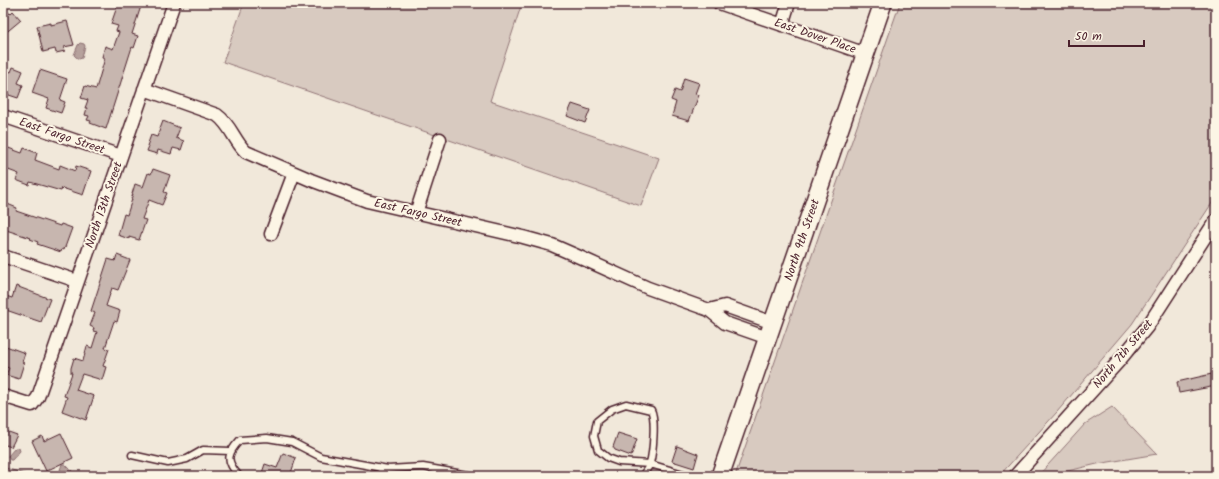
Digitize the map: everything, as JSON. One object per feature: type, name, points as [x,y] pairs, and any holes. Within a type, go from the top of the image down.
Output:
[{"type":"main road","name":"North 9th Street","points":[[720,476],[883,3]]},
{"type":"street","name":"North 13th Street","points":[[3,396],[32,406],[38,397],[174,3]]},
{"type":"street","name":"East Dover Place","points":[[719,3],[866,54]]},
{"type":"street","points":[[782,25],[789,3]]},
{"type":"street","name":"East Fargo Street","points":[[144,89],[217,115],[226,123],[240,146],[246,152],[361,200],[552,245],[648,288],[709,310],[725,322],[771,330]]},
{"type":"street","name":"East Fargo Street","points":[[3,116],[121,156]]},
{"type":"street","points":[[416,213],[440,139]]},
{"type":"street","points":[[272,234],[294,173]]},
{"type":"street","name":"North 7th Street","points":[[1015,476],[1119,361],[1147,327],[1216,220]]},
{"type":"street","points":[[3,256],[78,282]]},
{"type":"lane","points":[[642,476],[650,464],[654,423],[653,414],[650,410],[626,404],[612,409],[597,421],[594,436],[598,450],[608,458],[619,462],[650,464],[690,476]]},
{"type":"lane","points":[[239,476],[229,460],[230,451],[240,440],[267,438],[292,442],[321,457],[388,469],[423,467],[474,476]]},
{"type":"lane","points":[[132,455],[168,464],[187,459],[204,450],[230,451]]},
{"type":"lane","points":[[375,476],[388,469]]},
{"type":"shaded area","points":[[244,3],[522,3],[490,101],[659,158],[641,206],[223,62]]},
{"type":"shaded area","points":[[900,3],[1216,3],[1216,197],[1132,324],[1057,412],[999,476],[735,476]]},
{"type":"shaded area","points":[[80,43],[84,44],[85,46],[82,58],[79,59],[74,55]]},
{"type":"shaded area","points":[[1112,407],[1157,454],[1097,464],[1064,472],[1058,476],[1038,476],[1085,424]]},
{"type":"shaded area","points":[[15,448],[19,448],[20,451],[12,460],[10,460],[8,456]]},
{"type":"shaded area","points":[[62,464],[65,464],[72,471],[71,476],[65,476],[60,470]]},
{"type":"shaded area","points":[[3,467],[30,476],[3,476]]},
{"type":"building","points":[[129,3],[142,3],[132,34],[138,36],[134,48],[132,47],[106,129],[90,123],[91,121],[87,120],[89,116],[85,115],[87,108],[85,108],[88,100],[81,98],[85,86],[96,89],[105,58],[102,57],[105,46],[113,49],[119,32],[116,31],[118,26],[111,24],[118,4],[128,7]]},
{"type":"building","points":[[3,6],[10,14],[13,11],[21,20],[3,35]]},
{"type":"building","points":[[67,21],[74,45],[64,47],[65,51],[56,53],[55,49],[43,52],[37,26],[51,23],[51,25]]},
{"type":"building","points":[[13,67],[23,71],[18,83],[23,85],[18,98],[3,93],[5,87],[3,87],[3,69],[11,72]]},
{"type":"building","points":[[40,70],[67,79],[60,100],[65,102],[61,113],[46,108],[49,99],[32,93]]},
{"type":"building","points":[[684,78],[699,83],[695,94],[699,95],[689,121],[672,116],[676,102],[671,100],[675,90],[680,92]]},
{"type":"building","points":[[572,104],[590,110],[585,123],[567,116]]},
{"type":"building","points":[[163,121],[180,128],[176,138],[184,141],[181,150],[173,148],[171,154],[158,150],[157,154],[147,151],[149,146],[147,146],[151,135],[157,137]]},
{"type":"building","points":[[3,146],[22,153],[24,148],[37,153],[35,160],[59,169],[60,165],[75,171],[76,166],[91,171],[83,195],[62,188],[61,191],[30,182],[29,185],[16,180],[19,174],[3,168]]},
{"type":"building","points":[[153,169],[170,175],[164,192],[167,193],[162,205],[149,200],[142,219],[146,220],[139,240],[129,237],[129,239],[118,235],[124,214],[127,215],[135,184],[143,187],[148,173],[151,174]]},
{"type":"building","points":[[5,203],[17,208],[16,211],[60,226],[61,224],[72,228],[64,250],[62,249],[61,252],[37,244],[38,242],[30,239],[31,238],[3,229],[3,210]]},
{"type":"building","points":[[117,255],[130,260],[118,290],[112,288],[106,306],[120,311],[117,322],[114,321],[105,348],[109,349],[103,366],[106,367],[102,380],[82,374],[76,390],[94,396],[86,420],[62,411],[67,397],[64,396],[72,373],[71,368],[74,358],[83,361],[87,346],[92,348],[97,332],[93,331],[94,328],[90,326],[95,313],[91,311],[108,259],[115,261]]},
{"type":"building","points":[[16,286],[50,299],[41,322],[3,309],[3,295],[12,298]]},
{"type":"building","points":[[3,345],[25,353],[22,362],[24,363],[19,379],[6,375],[9,368],[3,366]]},
{"type":"building","points":[[1216,373],[1216,386],[1179,393],[1177,382]]},
{"type":"building","points":[[3,430],[17,435],[11,447],[3,444]]},
{"type":"building","points":[[61,433],[73,458],[46,471],[32,441],[42,436],[44,441]]},
{"type":"building","points":[[618,433],[637,439],[631,456],[615,450],[613,447]]},
{"type":"building","points":[[677,446],[698,454],[694,468],[672,461]]},
{"type":"building","points":[[283,453],[296,458],[291,473],[295,476],[261,476],[265,464],[277,468]]}]
